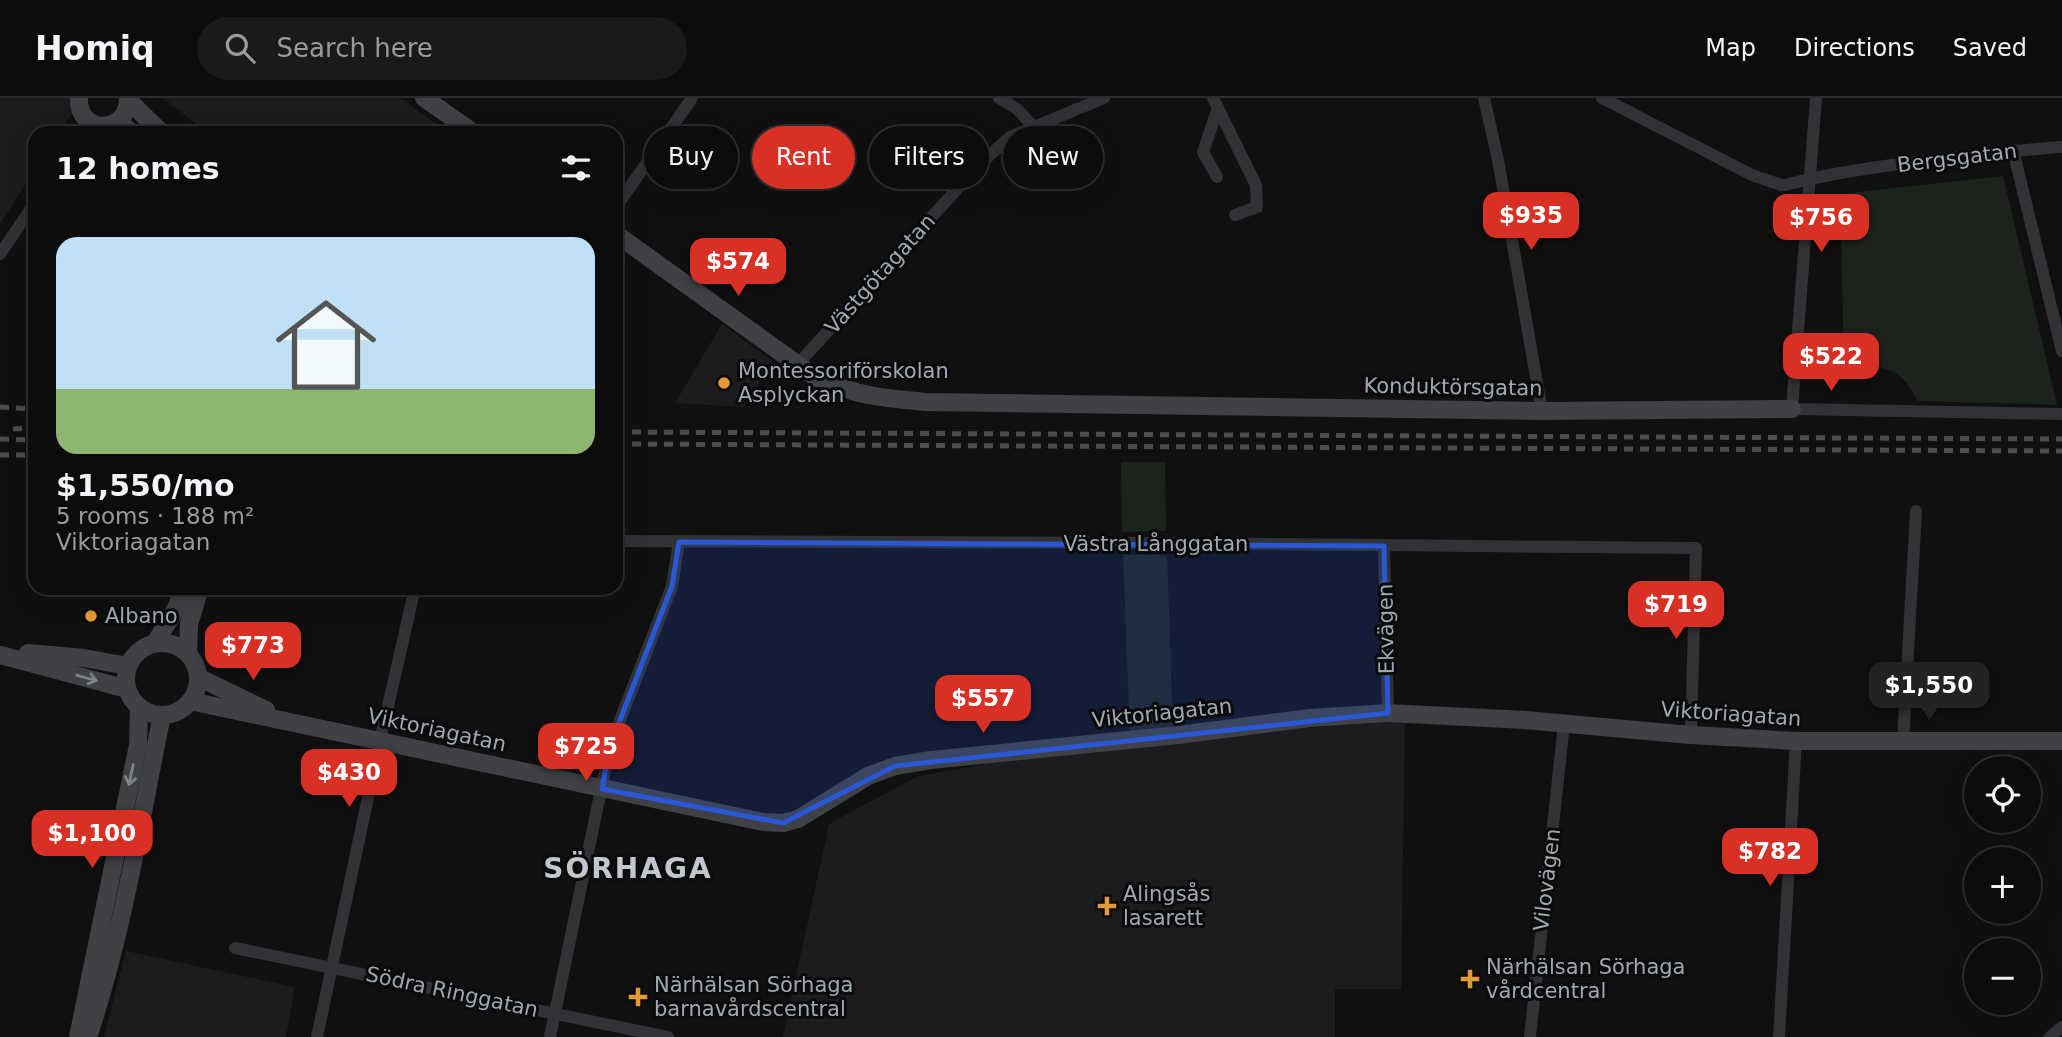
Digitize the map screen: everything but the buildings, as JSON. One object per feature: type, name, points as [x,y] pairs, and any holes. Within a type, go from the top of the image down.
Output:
[{"type":"street","points":[[79,98],[85,126]]},
{"type":"street","points":[[424,98],[464,126]]},
{"type":"street","points":[[623,197],[692,98]]},
{"type":"street","points":[[999,98],[1017,109],[1033,126]]},
{"type":"street","name":"Västgötagatan","points":[[1036,126],[1104,98]]},
{"type":"street","points":[[1484,98],[1498,160],[1542,411]]},
{"type":"street","name":"Bergsgatan","points":[[1602,98],[1752,175],[1785,185],[1868,168],[2013,150],[2062,147]]},
{"type":"street","points":[[1792,409],[1816,98]]},
{"type":"street","points":[[107,126],[124,116],[128,99]]},
{"type":"street","points":[[128,99],[155,126]]},
{"type":"street","points":[[1215,103],[1203,152],[1217,177]]},
{"type":"street","points":[[1215,103],[1256,185],[1258,207],[1235,215]]},
{"type":"street","points":[[117,122],[123,126]]},
{"type":"street","name":"Västgötagatan","points":[[797,364],[979,165],[1003,144]]},
{"type":"street","points":[[2013,150],[2062,351]]},
{"type":"street","points":[[0,254],[28,213]]},
{"type":"street","name":"Konduktörsgatan","points":[[623,239],[815,377],[844,390],[878,398],[926,402],[1542,411],[1792,409],[2062,414]]},
{"type":"street","points":[[1903,741],[1916,511]]},
{"type":"street","name":"Västra Långgatan","points":[[623,541],[1696,548],[1691,735]]},
{"type":"street","points":[[550,1037],[610,747],[672,586],[679,542]]},
{"type":"street","name":"Ekvägen","points":[[1384,546],[1388,713]]},
{"type":"street","points":[[153,644],[172,616],[182,595]]},
{"type":"street","points":[[188,654],[189,624],[198,595]]},
{"type":"street","points":[[317,1037],[413,595]]},
{"type":"street","points":[[166,643],[188,654],[198,677],[196,690],[190,701],[182,709],[162,715],[139,707],[127,689],[128,666],[134,656],[153,644],[166,643]]},
{"type":"street","points":[[0,653],[84,658],[128,666]]},
{"type":"street","points":[[0,653],[127,689]]},
{"type":"street","name":"Viktoriagatan","points":[[198,677],[292,722]]},
{"type":"street","name":"Viktoriagatan","points":[[190,701],[602,789],[783,824],[798,819],[868,776],[895,766],[1310,718],[1388,713],[1796,741],[2062,741]]},
{"type":"street","points":[[78,1037],[138,745],[139,707]]},
{"type":"street","points":[[88,1037],[117,934],[162,715]]},
{"type":"street","name":"Vilovägen","points":[[1530,1037],[1564,724]]},
{"type":"street","points":[[1779,1037],[1796,741]]},
{"type":"street","name":"Södra Ringgatan","points":[[235,948],[668,1037]]},
{"type":"street","points":[[2050,1037],[2062,1027]]},
{"type":"highlighted area","points":[[679,542],[1384,546],[1388,713],[895,766],[783,823],[602,789],[610,746],[672,586]]},
{"type":"shaded area","points":[[0,98],[82,98],[64,126],[28,126],[28,181],[0,224]]},
{"type":"shaded area","points":[[163,98],[400,98],[439,126],[199,126]]},
{"type":"shaded area","points":[[2003,176],[2057,405],[1918,401],[1908,384],[1893,372],[1877,366],[1844,362],[1840,194]]},
{"type":"shaded area","name":"Montessoriförskolan Asplyckan","points":[[722,324],[774,362],[744,407],[675,403]]},
{"type":"shaded area","points":[[1121,462],[1165,462],[1166,531],[1122,532]]},
{"type":"shaded area","points":[[1123,555],[1167,555],[1173,730],[1130,734]]},
{"type":"shaded area","name":"Alingsås lasarett","points":[[1405,721],[1401,989],[1335,989],[1335,1037],[783,1037],[829,824],[918,776],[1096,745]]},
{"type":"shaded area","points":[[126,951],[295,987],[286,1037],[104,1037]]},
{"type":"railway","points":[[0,407],[28,409]]},
{"type":"railway","points":[[13,429],[28,428]]},
{"type":"railway","points":[[623,432],[2062,439]]},
{"type":"railway","points":[[0,439],[28,440]]},
{"type":"railway","points":[[623,444],[2062,451]]},
{"type":"railway","points":[[0,455],[28,455]]},
{"type":"place","name":"Montessoriförskolan Asplyckan","points":[[724,383]]},
{"type":"place","name":"Albano","points":[[91,616]]},
{"type":"place","name":"Alingsås lasarett","points":[[1107,906]]},
{"type":"place","name":"Närhälsan Sörhaga vårdcentral","points":[[1470,979]]},
{"type":"place","name":"Närhälsan Sörhaga barnavårdscentral","points":[[638,997]]},
{"type":"district","name":"SÖRHAGA","points":[[628,868]]}]
